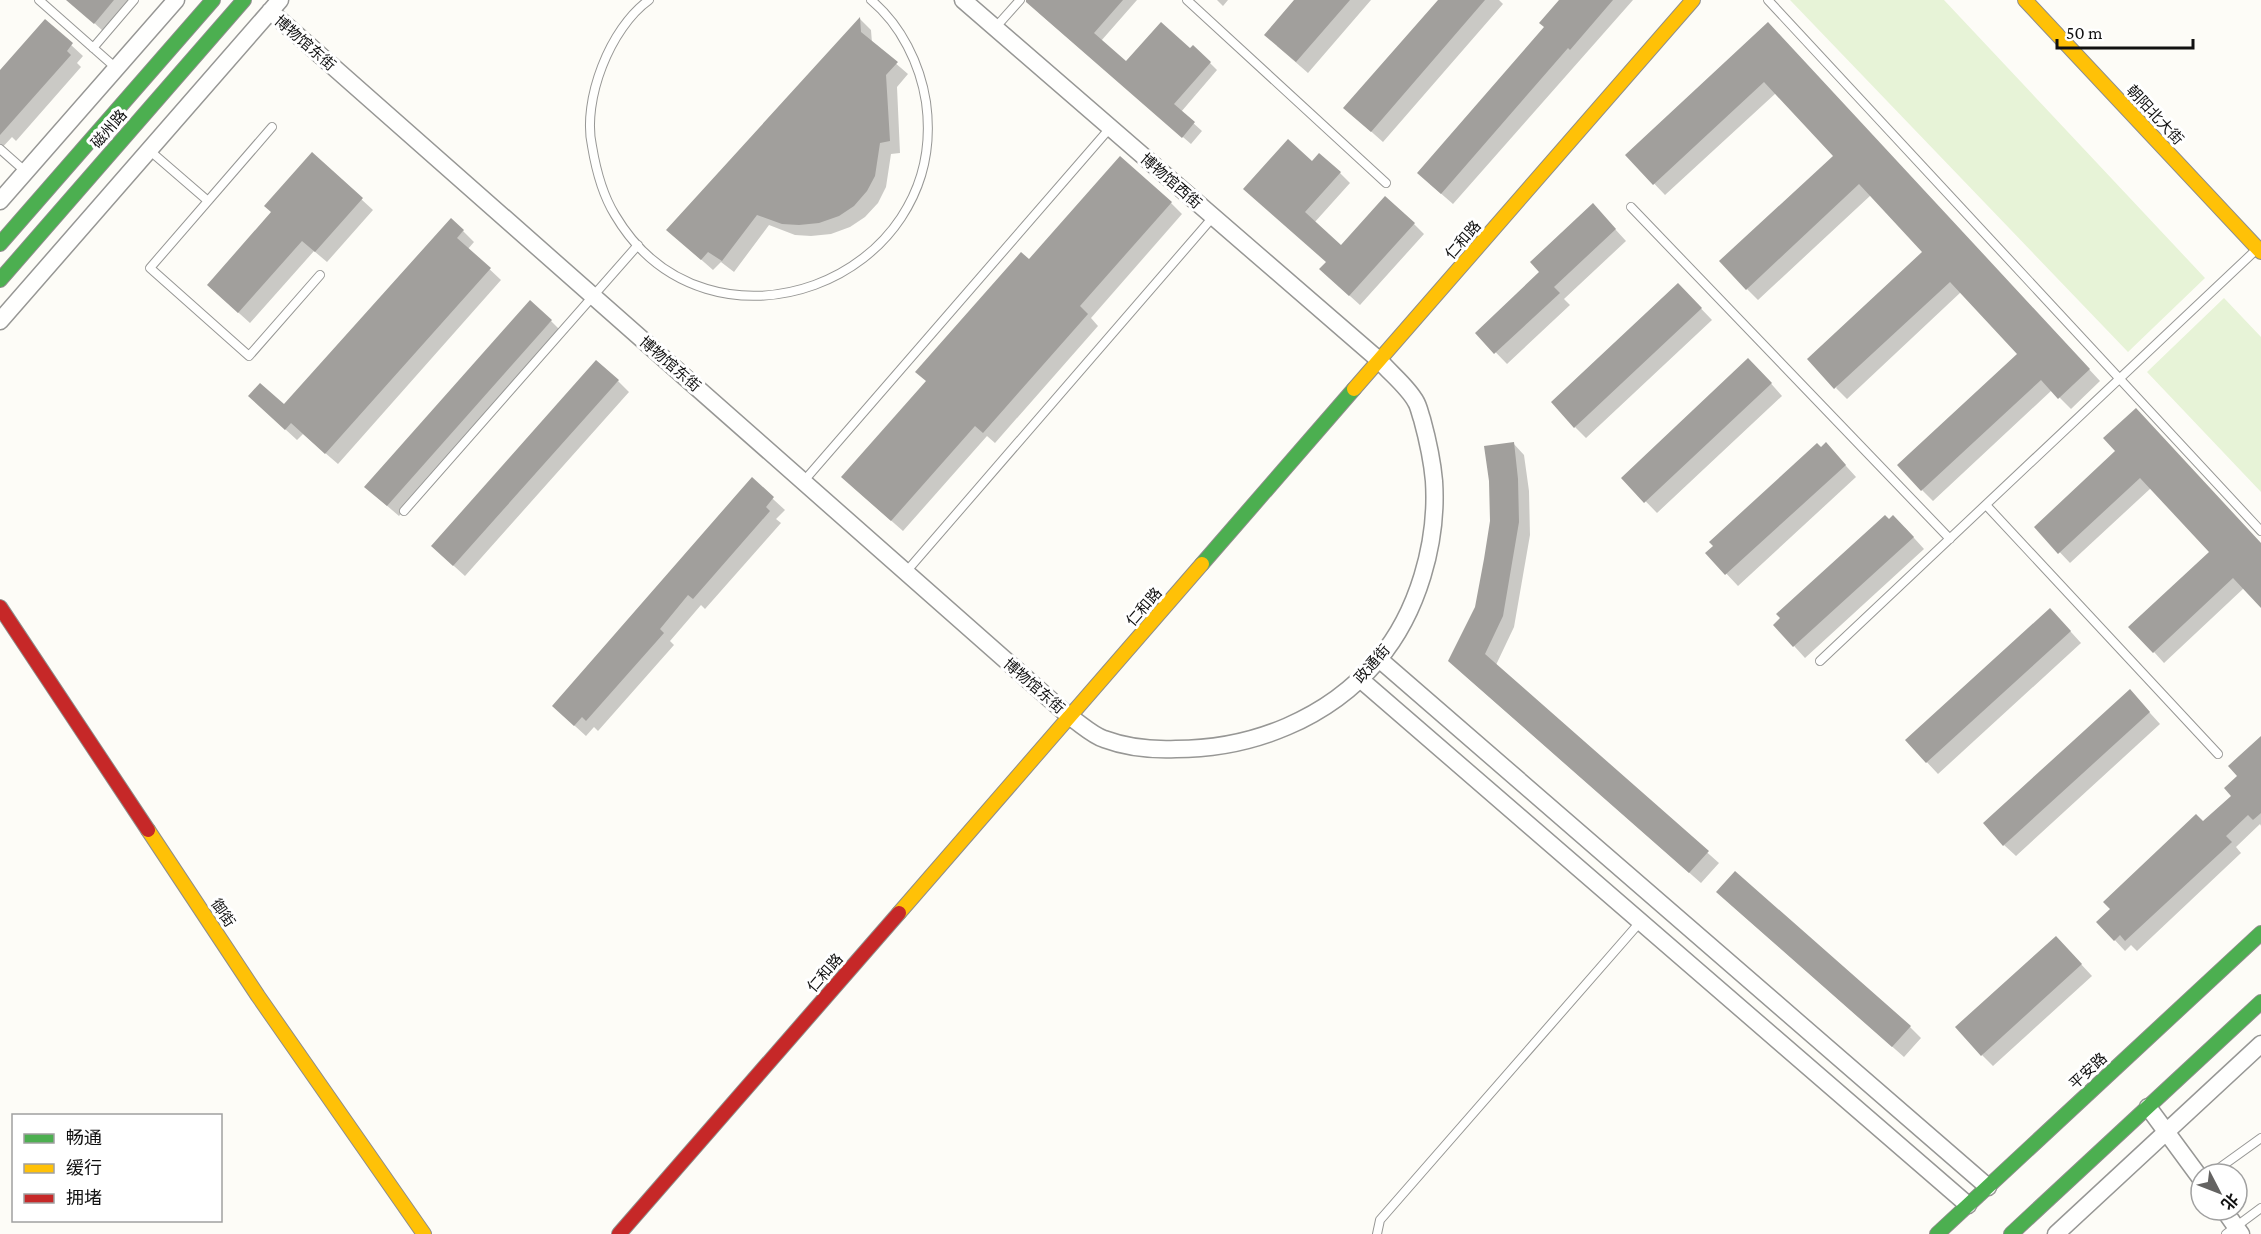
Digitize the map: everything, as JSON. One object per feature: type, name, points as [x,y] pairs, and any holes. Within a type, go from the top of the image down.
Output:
[{"type":"street","points":[[0,201],[176,0]]},
{"type":"street","points":[[0,244],[213,0]]},
{"type":"street","name":"磁州路","points":[[0,280],[244,0]]},
{"type":"street","name":"博物馆西街","points":[[963,0],[1380,361]]},
{"type":"street","name":"仁和路","points":[[619,1234],[1693,0]]},
{"type":"street","name":"朝阳北大街","points":[[2025,0],[2259,250]]},
{"type":"street","points":[[0,321],[275,6]]},
{"type":"street","name":"博物馆东街","points":[[275,6],[594,297],[1070,717]]},
{"type":"street","name":"政通街","points":[[1070,717],[1102,739],[1135,748],[1203,749],[1242,743],[1283,729],[1325,707],[1360,679],[1379,659],[1401,627],[1415,594],[1430,548],[1435,504],[1432,454],[1417,402],[1380,361]]},
{"type":"street","name":"御街","points":[[0,607],[258,996],[424,1234]]},
{"type":"street","points":[[1379,659],[1988,1187]]},
{"type":"street","points":[[1360,679],[1968,1205]]},
{"type":"street","name":"平安路","points":[[1937,1234],[2261,933]]},
{"type":"street","points":[[2011,1234],[2261,1002]]},
{"type":"street","points":[[2056,1234],[2261,1044]]},
{"type":"street","points":[[2148,1107],[2189,1163]]},
{"type":"lane","points":[[39,0],[117,68]]},
{"type":"lane","points":[[93,48],[135,0]]},
{"type":"lane","points":[[649,0],[619,32],[601,66],[592,104],[591,142],[598,180],[615,215],[638,245],[662,265],[688,281],[728,293],[748,296],[790,293],[810,288],[847,270],[879,245],[893,229],[914,193],[926,153],[927,112],[924,92],[911,52],[888,18],[871,0]]},
{"type":"lane","points":[[995,28],[1020,0]]},
{"type":"lane","points":[[1187,0],[1386,183]]},
{"type":"lane","points":[[1768,0],[2261,531]]},
{"type":"lane","points":[[272,127],[150,268],[249,356],[320,275]]},
{"type":"lane","points":[[803,482],[1110,128]]},
{"type":"lane","points":[[0,149],[26,172]]},
{"type":"lane","points":[[149,150],[208,201]]},
{"type":"lane","points":[[1631,207],[1950,539]]},
{"type":"lane","points":[[906,572],[1213,217]]},
{"type":"lane","points":[[404,511],[638,245]]},
{"type":"lane","points":[[1820,661],[2259,250]]},
{"type":"lane","points":[[1986,504],[2218,754]]},
{"type":"lane","points":[[1377,1234],[1380,1220],[1641,921]]},
{"type":"lane","points":[[2228,1162],[2261,1138]]},
{"type":"lane","points":[[2235,1232],[2261,1208]]},
{"type":"green space","points":[[1790,0],[1944,0],[2205,278],[2128,352]]},
{"type":"green space","points":[[2224,298],[2261,337],[2261,492],[2147,372]]},
{"type":"building","points":[[66,0],[114,0],[94,24]]},
{"type":"building","points":[[1026,0],[1123,0],[1094,33],[1126,61],[1161,22],[1190,48],[1193,45],[1211,62],[1174,104],[1195,122],[1182,138]]},
{"type":"building","points":[[1294,0],[1350,0],[1296,62],[1264,35]]},
{"type":"building","points":[[1438,0],[1485,0],[1371,132],[1343,108]]},
{"type":"building","points":[[1559,0],[1613,0],[1570,50],[1568,48],[1441,194],[1417,173],[1544,27],[1539,23]]},
{"type":"building","points":[[860,17],[861,32],[898,62],[886,75],[890,141],[880,143],[875,176],[867,191],[854,206],[839,216],[819,223],[782,224],[757,215],[722,261],[708,252],[701,260],[666,230]]},
{"type":"building","points":[[45,19],[73,43],[67,51],[71,55],[0,135],[0,70]]},
{"type":"building","points":[[1768,22],[2090,369],[2058,399],[2041,380],[1921,491],[1897,465],[2017,354],[1950,282],[1834,389],[1807,359],[1922,252],[1859,184],[1746,290],[1719,261],[1833,156],[1764,82],[1653,185],[1625,155]]},
{"type":"building","points":[[1288,139],[1312,161],[1319,153],[1341,172],[1305,212],[1341,245],[1385,196],[1415,223],[1349,296],[1319,269],[1326,262],[1243,189]]},
{"type":"building","points":[[312,152],[363,198],[315,252],[302,241],[238,313],[207,285],[271,212],[264,206]]},
{"type":"building","points":[[1120,156],[1172,202],[1080,306],[1088,314],[983,433],[975,426],[891,521],[841,477],[926,381],[915,372],[1021,252],[1029,259]]},
{"type":"building","points":[[1593,203],[1616,229],[1554,287],[1560,293],[1494,354],[1475,333],[1539,272],[1530,262]]},
{"type":"building","points":[[451,218],[464,230],[457,238],[491,268],[325,454],[291,423],[285,430],[248,396],[260,383],[284,404]]},
{"type":"building","points":[[1678,283],[1702,308],[1574,428],[1551,402]]},
{"type":"building","points":[[530,300],[552,320],[387,506],[364,487]]},
{"type":"building","points":[[1748,358],[1772,383],[1644,503],[1621,478]]},
{"type":"building","points":[[596,360],[619,380],[453,566],[431,546]]},
{"type":"building","points":[[2136,408],[2261,543],[2261,608],[2233,578],[2153,653],[2128,627],[2209,552],[2140,478],[2058,554],[2034,527],[2115,451],[2103,438]]},
{"type":"building","points":[[1514,442],[1519,522],[1503,616],[1485,654],[1709,851],[1689,873],[1448,661],[1475,607],[1484,559],[1490,521],[1489,481],[1484,446]]},
{"type":"building","points":[[1826,442],[1846,465],[1725,575],[1705,553],[1713,546],[1709,542],[1817,443],[1821,447]]},
{"type":"building","points":[[752,477],[774,497],[766,507],[770,511],[693,599],[688,595],[660,629],[664,633],[586,721],[582,717],[574,726],[552,706]]},
{"type":"building","points":[[1885,515],[1889,519],[1893,515],[1914,537],[1793,647],[1773,625],[1780,618],[1776,614]]},
{"type":"building","points":[[2050,608],[2071,631],[1926,763],[1905,740]]},
{"type":"building","points":[[2130,689],[2150,712],[2003,846],[1983,823]]},
{"type":"building","points":[[2261,736],[2261,813],[2253,820],[2248,815],[2226,836],[2232,842],[2125,941],[2120,935],[2114,941],[2096,922],[2110,909],[2103,902],[2196,814],[2203,821],[2231,796],[2224,788],[2237,776],[2228,766]]},
{"type":"building","points":[[1735,871],[1911,1026],[1892,1047],[1716,892]]},
{"type":"building","points":[[2056,936],[2082,964],[1981,1056],[1955,1027]]},
{"type":"traffic: fast","points":[[0,244],[213,0]]},
{"type":"traffic: fast","points":[[0,280],[244,0]]},
{"type":"traffic: fast","points":[[1202,564],[1354,389]]},
{"type":"traffic: fast","points":[[1937,1234],[2261,933]]},
{"type":"traffic: fast","points":[[2011,1234],[2261,1002]]},
{"type":"traffic: slow","points":[[1354,389],[1693,0]]},
{"type":"traffic: slow","points":[[2025,0],[2261,252]]},
{"type":"traffic: slow","points":[[899,913],[1202,564]]},
{"type":"traffic: slow","points":[[148,830],[258,996],[424,1234]]},
{"type":"traffic: jam","points":[[0,607],[148,830]]},
{"type":"traffic: jam","points":[[619,1234],[899,913]]}]
